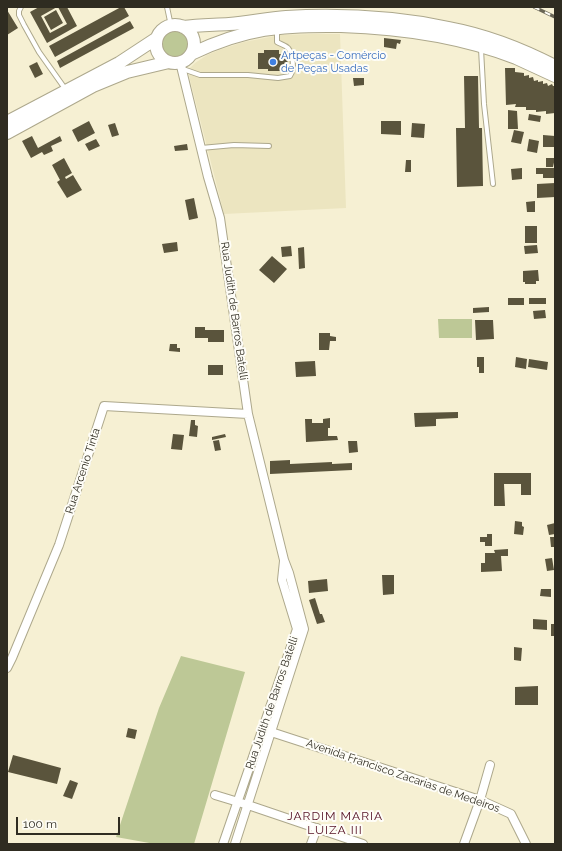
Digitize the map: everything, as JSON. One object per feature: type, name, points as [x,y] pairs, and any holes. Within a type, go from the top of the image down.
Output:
[{"type":"main road","points":[[183,27],[300,17],[330,16],[401,20],[450,28],[495,41],[533,55],[555,66]]},
{"type":"main road","points":[[177,64],[162,58],[158,52],[156,45],[157,38],[160,32],[165,28],[177,25],[190,32],[194,47],[191,54]]},
{"type":"main road","points":[[7,133],[93,86],[127,72],[177,64],[191,54],[228,38],[276,28],[302,26],[402,29],[447,37],[481,46],[516,58],[555,76]]},
{"type":"main road","points":[[7,122],[119,63],[157,38]]},
{"type":"street","name":"Rua Judith de Barros Batelli","points":[[177,64],[220,218],[248,414],[284,560],[304,629],[235,844]]},
{"type":"street","name":"Rua Arcenio Tinta","points":[[7,668],[59,545],[104,406],[248,414]]},
{"type":"street","name":"Rua Judith de Barros Batelli","points":[[224,844],[297,629],[282,580],[284,560]]},
{"type":"street","name":"Avenida Francisco Zacarias de Medeiros","points":[[263,730],[480,800],[511,814],[526,844]]},
{"type":"street","points":[[464,844],[480,800],[490,765]]},
{"type":"street","points":[[215,795],[363,844]]},
{"type":"street","points":[[311,844],[317,828]]},
{"type":"lane","points":[[21,7],[19,15],[24,25],[39,52],[66,90]]},
{"type":"lane","points":[[167,7],[171,26]]},
{"type":"lane","points":[[177,64],[200,75],[248,75],[278,78],[290,76],[292,74],[291,53],[287,47],[277,42],[276,28]]},
{"type":"lane","points":[[481,46],[484,104],[493,184]]},
{"type":"lane","points":[[201,148],[234,145],[269,146]]},
{"type":"shaded area","points":[[340,34],[346,208],[224,214],[189,76],[190,68],[207,55],[244,42],[280,35]]},
{"type":"green space","points":[[173,28],[179,29],[187,37],[187,49],[179,57],[173,58],[167,57],[159,49],[158,43],[159,37],[167,29]]},
{"type":"green space","points":[[438,319],[472,319],[472,338],[439,338]]},
{"type":"green space","points":[[181,656],[245,672],[194,844],[155,844],[116,837],[159,708]]},
{"type":"building","points":[[39,7],[57,7],[41,16],[50,33],[67,24],[58,7],[67,7],[77,26],[47,43],[30,12]]},
{"type":"building","points":[[121,7],[124,7],[129,16],[55,57],[49,46]]},
{"type":"building","points":[[7,10],[18,28],[7,35]]},
{"type":"building","points":[[56,10],[63,23],[51,30],[44,17]]},
{"type":"building","points":[[130,21],[134,28],[60,68],[57,61]]},
{"type":"building","points":[[384,38],[401,40],[400,44],[397,43],[396,49],[384,47]]},
{"type":"building","name":"Artpeças - Comércio de Peças Usadas","points":[[264,50],[279,50],[279,54],[287,54],[288,71],[268,71],[268,69],[258,69],[258,53],[264,53]]},
{"type":"building","points":[[37,62],[43,74],[35,78],[29,66]]},
{"type":"building","points":[[505,68],[515,68],[515,72],[524,73],[524,76],[529,75],[529,78],[533,77],[534,81],[543,81],[543,84],[547,83],[548,86],[552,84],[555,86],[555,113],[546,114],[546,111],[536,112],[536,110],[526,110],[526,107],[515,107],[516,104],[506,105]]},
{"type":"building","points":[[464,76],[478,76],[479,128],[482,128],[483,186],[457,187],[456,128],[465,128]]},
{"type":"building","points":[[353,78],[364,78],[364,85],[354,86]]},
{"type":"building","points":[[508,110],[517,111],[518,129],[508,129]]},
{"type":"building","points":[[529,114],[541,116],[540,122],[528,120]]},
{"type":"building","points":[[89,121],[95,133],[78,142],[72,130]]},
{"type":"building","points":[[381,121],[401,121],[401,135],[381,134]]},
{"type":"building","points":[[115,123],[119,135],[112,137],[108,125]]},
{"type":"building","points":[[412,123],[425,124],[424,138],[411,137]]},
{"type":"building","points":[[514,130],[524,132],[521,144],[511,142]]},
{"type":"building","points":[[543,135],[555,136],[555,147],[543,147]]},
{"type":"building","points":[[32,136],[38,148],[60,136],[62,141],[51,146],[53,151],[44,155],[42,152],[31,158],[22,141]]},
{"type":"building","points":[[96,139],[100,146],[89,151],[85,144]]},
{"type":"building","points":[[529,139],[539,141],[537,153],[527,151]]},
{"type":"building","points":[[187,144],[188,150],[175,151],[174,146]]},
{"type":"building","points":[[64,158],[72,173],[65,177],[66,179],[73,175],[82,190],[67,198],[57,182],[60,180],[52,165]]},
{"type":"building","points":[[546,158],[555,158],[553,167],[546,167]]},
{"type":"building","points":[[406,160],[411,160],[411,172],[405,172]]},
{"type":"building","points":[[522,168],[522,179],[512,180],[511,169]]},
{"type":"building","points":[[536,168],[555,168],[555,178],[543,178],[543,174],[536,174]]},
{"type":"building","points":[[555,183],[555,197],[537,198],[537,184]]},
{"type":"building","points":[[194,198],[198,218],[189,220],[185,200]]},
{"type":"building","points":[[535,201],[535,212],[527,212],[526,202]]},
{"type":"building","points":[[525,226],[537,226],[537,243],[525,243]]},
{"type":"building","points":[[177,242],[178,251],[164,253],[162,244]]},
{"type":"building","points":[[537,245],[538,253],[525,254],[524,246]]},
{"type":"building","points":[[291,246],[292,256],[282,257],[281,247]]},
{"type":"building","points":[[304,247],[305,268],[299,269],[298,248]]},
{"type":"building","points":[[272,256],[287,269],[274,283],[259,270]]},
{"type":"building","points":[[538,270],[539,281],[536,281],[536,284],[525,284],[525,282],[523,282],[523,271]]},
{"type":"building","points":[[508,298],[524,298],[524,305],[508,305]]},
{"type":"building","points":[[529,298],[546,298],[546,304],[529,304]]},
{"type":"building","points":[[489,307],[489,312],[473,313],[473,308]]},
{"type":"building","points":[[545,310],[546,318],[534,319],[533,311]]},
{"type":"building","points":[[475,320],[493,320],[494,339],[476,340]]},
{"type":"building","points":[[195,327],[205,327],[205,330],[224,330],[224,342],[208,342],[208,338],[195,338]]},
{"type":"building","points":[[319,333],[330,333],[330,336],[336,337],[336,341],[330,341],[329,350],[319,350]]},
{"type":"building","points":[[170,344],[177,344],[177,348],[180,348],[180,352],[169,351]]},
{"type":"building","points":[[477,357],[484,357],[484,373],[479,373],[479,367],[477,367]]},
{"type":"building","points":[[516,357],[527,359],[526,369],[515,367]]},
{"type":"building","points":[[529,359],[548,362],[547,370],[528,367]]},
{"type":"building","points":[[315,361],[316,376],[296,377],[295,362]]},
{"type":"building","points":[[208,365],[223,365],[223,375],[208,375]]},
{"type":"building","points":[[458,412],[458,418],[436,419],[436,426],[415,427],[414,413]]},
{"type":"building","points":[[330,418],[328,436],[337,436],[338,440],[306,442],[305,419],[312,419],[312,423],[323,423],[323,419]]},
{"type":"building","points":[[191,420],[195,420],[195,425],[198,426],[197,437],[189,436]]},
{"type":"building","points":[[173,434],[184,435],[182,450],[171,449]]},
{"type":"building","points":[[225,434],[226,437],[212,440],[212,437]]},
{"type":"building","points":[[219,440],[221,450],[215,451],[213,441]]},
{"type":"building","points":[[348,441],[357,441],[358,452],[349,453]]},
{"type":"building","points":[[290,460],[290,464],[332,462],[332,464],[352,463],[352,470],[270,474],[270,461]]},
{"type":"building","points":[[494,473],[531,473],[531,495],[521,495],[521,484],[504,484],[505,506],[494,506]]},
{"type":"building","points":[[515,521],[522,522],[522,526],[524,527],[523,535],[514,534]]},
{"type":"building","points":[[555,523],[555,534],[549,535],[547,525]]},
{"type":"building","points":[[487,534],[492,534],[492,546],[485,546],[485,542],[480,542],[480,537],[487,537]]},
{"type":"building","points":[[550,537],[555,537],[555,547],[551,547]]},
{"type":"building","points":[[508,549],[508,556],[501,556],[502,571],[481,572],[481,563],[485,563],[485,553],[495,553],[494,550]]},
{"type":"building","points":[[552,558],[554,570],[547,571],[545,559]]},
{"type":"building","points":[[382,575],[394,575],[394,594],[383,595]]},
{"type":"building","points":[[327,579],[328,591],[309,593],[308,581]]},
{"type":"building","points":[[541,589],[551,589],[551,597],[540,596]]},
{"type":"building","points":[[315,598],[320,614],[322,614],[325,622],[317,624],[309,600]]},
{"type":"building","points":[[533,619],[547,620],[547,630],[533,629]]},
{"type":"building","points":[[551,624],[555,624],[555,636],[551,636]]},
{"type":"building","points":[[514,647],[522,648],[521,661],[514,660]]},
{"type":"building","points":[[538,686],[538,705],[515,705],[515,687]]},
{"type":"building","points":[[128,728],[137,730],[135,739],[126,737]]},
{"type":"building","points":[[13,755],[61,768],[57,784],[8,772]]},
{"type":"building","points":[[70,780],[78,783],[72,799],[63,796]]},
{"type":"railway","points":[[534,7],[555,17]]},
{"type":"place","name":"Artpeças - Comércio de Peças Usadas","points":[[273,62]]},
{"type":"district","name":"JARDIM MARIA LUIZA III","points":[[335,823]]}]
